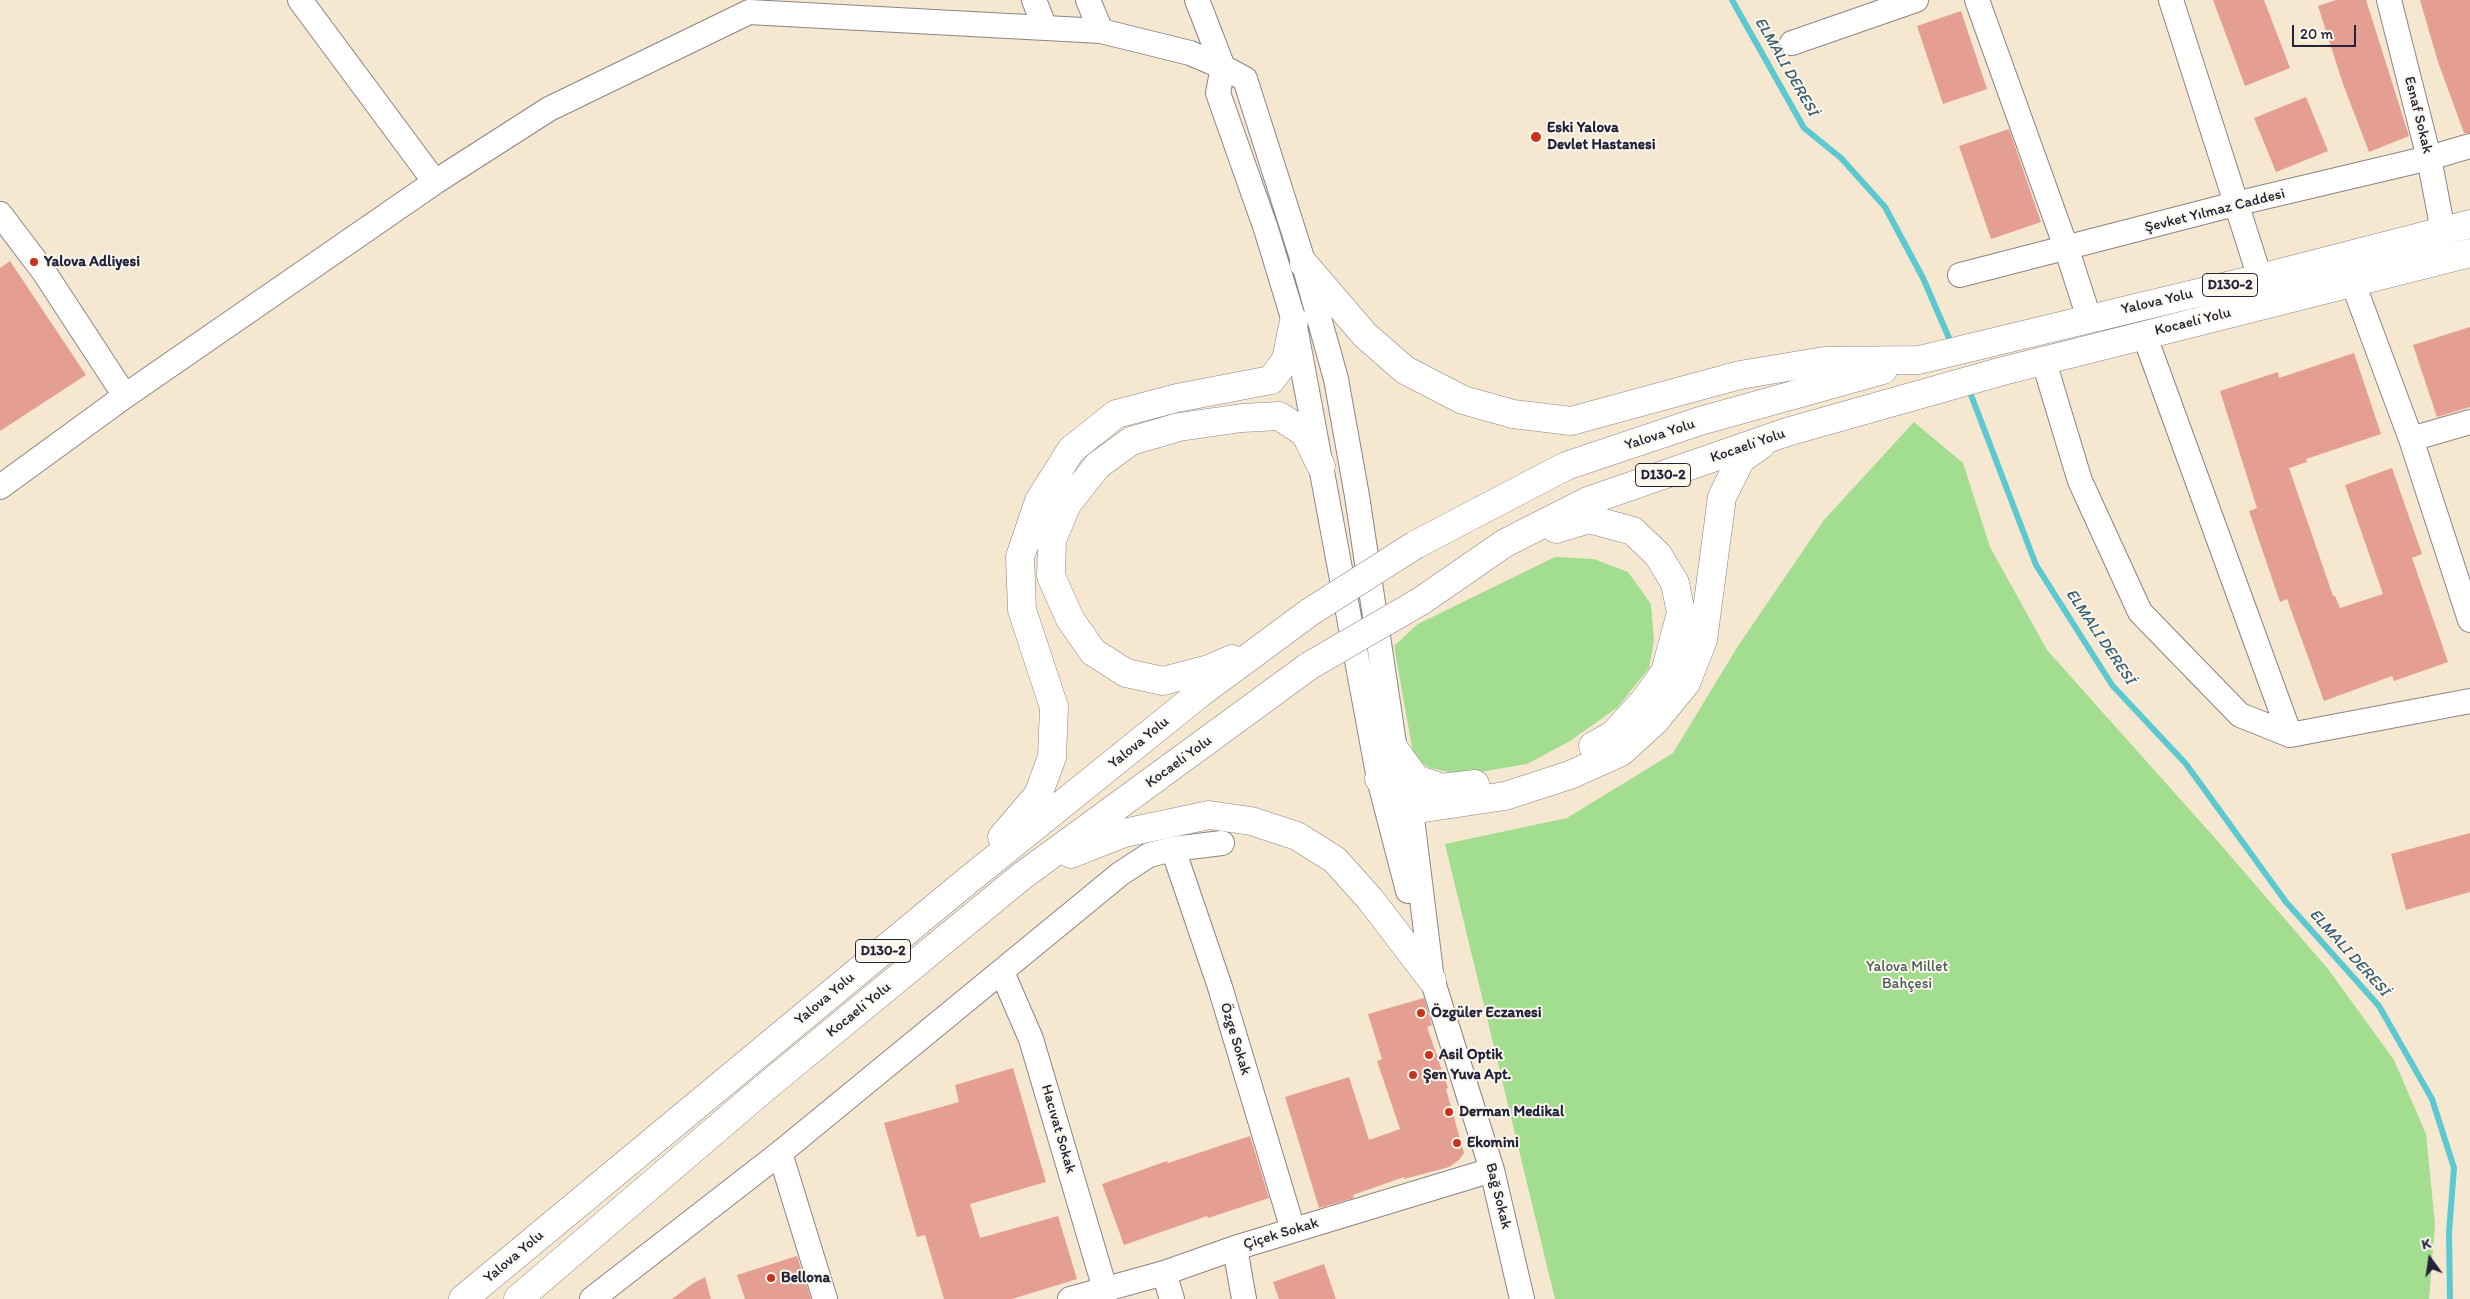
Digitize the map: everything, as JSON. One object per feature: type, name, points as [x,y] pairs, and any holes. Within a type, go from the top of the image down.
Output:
[{"type":"highway","name":"Yalova Yolu","points":[[464,1299],[961,886],[1199,694],[1310,612],[1415,545],[1566,466],[1700,421],[1990,341],[2260,278],[2470,224]]},
{"type":"highway","name":"Kocaeli̇ Yolu","points":[[518,1299],[762,1090],[1022,876],[1309,666],[1421,600],[1504,544],[1588,501],[1787,432],[1924,392],[2044,362],[2144,334],[2353,283],[2470,252]]},
{"type":"highway","points":[[1304,264],[1365,335],[1405,370],[1463,400],[1513,414],[1572,421],[1740,375],[1824,361],[1918,360]]},
{"type":"highway","points":[[961,886],[1038,795],[1052,757],[1054,707],[1022,610],[1020,557],[1039,501],[1071,450],[1116,414],[1178,398],[1271,380],[1286,360],[1294,321]]},
{"type":"highway","points":[[1272,641],[1209,669],[1163,681],[1126,672],[1093,652],[1070,619],[1051,576],[1052,540],[1067,504],[1098,465],[1131,441],[1180,426],[1242,418],[1279,416],[1305,433],[1321,466]]},
{"type":"highway","points":[[1378,779],[1403,808],[1410,810],[1506,796],[1570,774],[1621,752],[1655,721],[1686,683],[1703,640],[1722,497],[1742,459],[1768,440],[1787,432]]},
{"type":"highway","points":[[1395,750],[1416,779],[1442,788],[1490,783],[1540,771],[1584,751],[1613,734],[1645,700],[1665,672],[1680,613],[1675,583],[1658,555],[1633,531],[1589,519],[1504,544]]},
{"type":"highway","points":[[1022,876],[1093,844],[1124,833],[1164,823],[1209,815],[1251,821],[1297,836],[1335,860],[1370,899],[1432,980]]},
{"type":"street","points":[[300,0],[435,182]]},
{"type":"street","points":[[1034,0],[1045,28]]},
{"type":"street","points":[[1088,0],[1101,31]]},
{"type":"street","points":[[1197,0],[1223,67],[1218,93],[1266,229],[1294,321],[1378,779],[1432,980]]},
{"type":"street","points":[[1792,43],[1916,0]]},
{"type":"street","points":[[1978,0],[2067,250],[2089,318]]},
{"type":"street","points":[[2171,0],[2260,278]]},
{"type":"street","name":"Esnaf Sokak","points":[[2390,0],[2429,158],[2443,232]]},
{"type":"street","points":[[0,487],[125,396],[435,182],[549,109],[745,6],[1101,31],[1190,54],[1223,67],[1245,80],[1304,264],[1336,379],[1357,496],[1395,750],[1410,810],[1432,980]]},
{"type":"street","name":"Şevket Yılmaz Caddesi","points":[[1960,275],[2067,250],[2235,204],[2429,158],[2470,146]]},
{"type":"street","points":[[0,214],[44,272],[125,396]]},
{"type":"street","points":[[2353,283],[2410,439],[2470,620]]},
{"type":"street","points":[[2144,334],[2290,735]]},
{"type":"street","points":[[2044,362],[2080,481],[2140,612],[2240,715],[2290,735],[2470,701]]},
{"type":"street","points":[[2410,439],[2470,422]]},
{"type":"street","points":[[592,1299],[780,1153],[1120,874],[1149,855],[1173,849],[1222,843]]},
{"type":"street","name":"Özge Sokak","points":[[1173,849],[1220,987],[1293,1230]]},
{"type":"street","name":"Hacıvat Sokak","points":[[1002,972],[1031,1039],[1105,1289]]},
{"type":"street","name":"Bağ Sokak","points":[[1432,980],[1492,1170],[1522,1299]]},
{"type":"street","points":[[780,1153],[825,1299]]},
{"type":"street","name":"Çiçek Sokak","points":[[1070,1299],[1164,1273],[1235,1248],[1492,1170]]},
{"type":"street","points":[[1235,1248],[1244,1299]]},
{"type":"street","points":[[1164,1273],[1172,1299]]},
{"type":"green space","name":"Yalova Millet Bahçesi","points":[[1914,422],[1963,463],[1990,547],[2047,650],[2214,837],[2328,969],[2394,1060],[2426,1134],[2435,1225],[2429,1299],[1555,1299],[1445,844],[1567,818],[1673,753],[1738,646],[1824,520]]},
{"type":"green space","points":[[1555,557],[1594,559],[1628,572],[1651,604],[1654,641],[1649,668],[1618,707],[1570,741],[1527,764],[1462,775],[1430,768],[1414,758],[1394,646],[1418,624]]},
{"type":"building","points":[[2213,0],[2264,0],[2290,68],[2245,86]]},
{"type":"building","points":[[2336,0],[2366,0],[2409,136],[2369,152],[2343,84],[2318,6]]},
{"type":"building","points":[[2420,0],[2470,0],[2470,133],[2464,133],[2438,62]]},
{"type":"building","points":[[1961,11],[1987,89],[1943,104],[1917,26]]},
{"type":"building","points":[[2306,97],[2328,151],[2276,172],[2254,118]]},
{"type":"building","points":[[2009,129],[2041,222],[1991,239],[1959,146]]},
{"type":"building","points":[[10,261],[86,375],[0,431],[0,268]]},
{"type":"building","points":[[2470,327],[2470,407],[2437,417],[2413,345]]},
{"type":"building","points":[[2354,353],[2381,434],[2306,459],[2307,462],[2289,468],[2333,596],[2335,596],[2340,608],[2383,594],[2345,485],[2392,468],[2422,554],[2412,558],[2448,662],[2394,681],[2392,676],[2324,701],[2287,599],[2280,602],[2249,511],[2257,508],[2220,391],[2278,372],[2279,378]]},
{"type":"building","points":[[2470,833],[2470,892],[2406,910],[2391,854]]},
{"type":"building","points":[[1424,998],[1432,1025],[1427,1027],[1448,1088],[1446,1089],[1464,1153],[1459,1160],[1449,1167],[1404,1179],[1404,1177],[1353,1195],[1354,1198],[1319,1208],[1285,1097],[1349,1077],[1369,1140],[1400,1129],[1377,1061],[1382,1059],[1368,1014]]},
{"type":"building","points":[[1013,1068],[1046,1182],[970,1204],[980,1238],[1058,1216],[1077,1279],[1012,1299],[944,1299],[925,1235],[917,1237],[884,1123],[959,1102],[955,1085]]},
{"type":"building","points":[[1250,1136],[1269,1198],[1208,1218],[1207,1216],[1124,1245],[1102,1184],[1167,1161],[1168,1163]]},
{"type":"building","points":[[797,1256],[811,1299],[745,1299],[737,1275]]},
{"type":"building","points":[[1324,1264],[1336,1299],[1279,1299],[1273,1282]]},
{"type":"building","points":[[705,1277],[711,1299],[672,1299],[692,1284]]},
{"type":"waterway","name":"ELMALI DERESİ","points":[[1732,0],[1804,128],[1841,158],[1885,207],[1923,278],[1952,345]]},
{"type":"waterway","name":"ELMALI DERESİ","points":[[1968,387],[2036,565],[2112,685],[2186,764],[2286,902],[2379,1006],[2432,1099],[2454,1168],[2449,1232],[2450,1299]]},
{"type":"place","name":"Eski Yalova Devlet Hastanesi","points":[[1536,137]]},
{"type":"place","name":"Yalova Adliyesi","points":[[34,262]]},
{"type":"place","name":"Özgüler Eczanesi","points":[[1421,1013]]},
{"type":"place","name":"Asil Optik","points":[[1429,1055]]},
{"type":"place","name":"Şen Yuva Apt.","points":[[1413,1075]]},
{"type":"place","name":"Derman Medikal","points":[[1449,1112]]},
{"type":"place","name":"Ekomini","points":[[1457,1143]]},
{"type":"place","name":"Bellona","points":[[771,1278]]}]
